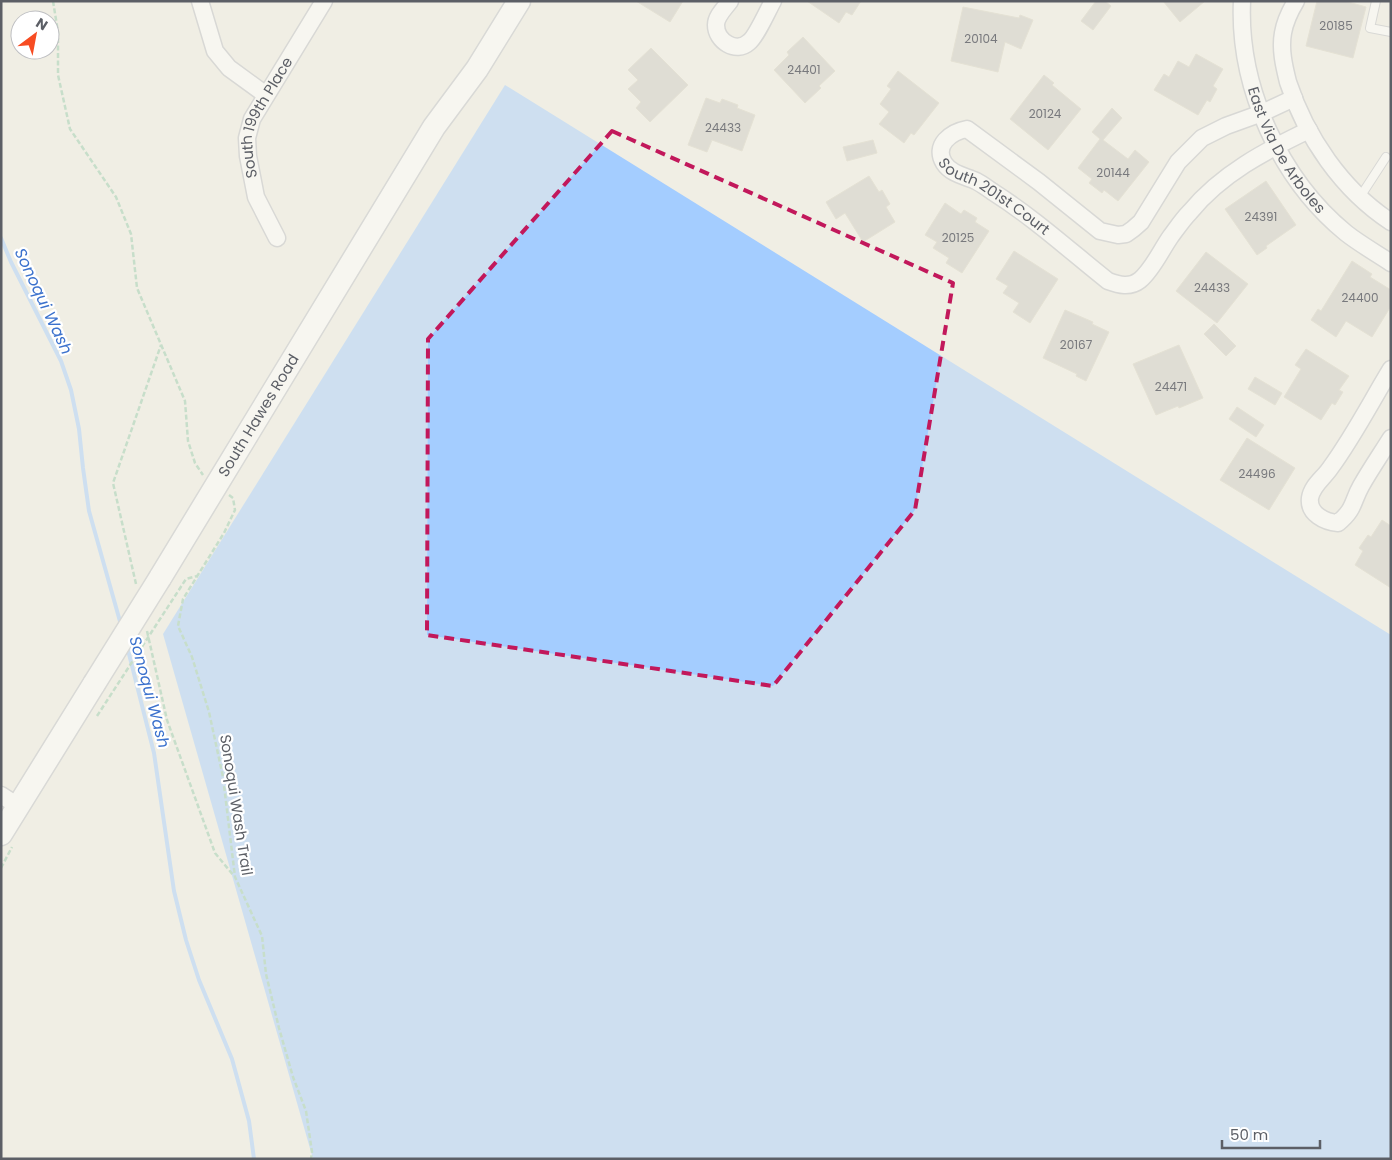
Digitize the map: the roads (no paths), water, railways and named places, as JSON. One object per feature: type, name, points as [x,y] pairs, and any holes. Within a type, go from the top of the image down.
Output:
[{"type":"main road","name":"South Hawes Road","points":[[6,816],[94,684],[160,578],[434,128],[477,69],[519,1]]},
{"type":"street","points":[[200,1],[215,51],[229,68],[266,95]]},
{"type":"street","name":"South 199th Place","points":[[277,238],[256,197],[248,156],[247,138],[252,119],[324,1]]},
{"type":"street","points":[[730,1],[721,12],[716,23],[717,32],[723,41],[733,47],[741,47],[750,42],[773,1]]},
{"type":"street","name":"East Via De Arboles","points":[[1242,1],[1241,22],[1250,77],[1262,113],[1277,145],[1298,181],[1319,207],[1346,233],[1391,263]]},
{"type":"street","name":"East Via De Arboles","points":[[1296,1],[1282,34],[1282,50],[1284,69],[1301,117],[1328,162],[1360,197],[1391,222]]},
{"type":"street","name":"South 201st Court","points":[[1294,98],[1202,138],[1178,162],[1141,222],[1126,234],[1118,235],[1100,230],[1039,182],[967,130],[958,131],[949,136],[943,143],[941,153],[943,161],[948,168],[978,182],[1021,210],[1108,281],[1120,285],[1130,285],[1147,272],[1172,235],[1204,196],[1246,163],[1277,145],[1309,130]]},
{"type":"street","points":[[1391,369],[1331,468],[1312,490],[1310,501],[1317,515],[1329,522],[1338,522],[1347,515],[1353,507],[1359,489],[1391,438]]},
{"type":"lane","points":[[1376,1],[1370,28],[1391,32]]},
{"type":"lane","points":[[1360,197],[1386,156]]},
{"type":"water","points":[[505,85],[1391,635],[1391,1159],[313,1159],[163,634]]},
{"type":"waterway","name":"Sonoqui Wash","points":[[1,238],[11,262],[61,361],[71,390],[79,429],[89,511],[121,625]]},
{"type":"waterway","name":"Sonoqui Wash","points":[[127,646],[154,753],[174,891],[186,940],[199,980],[232,1059],[249,1121],[254,1159]]}]
